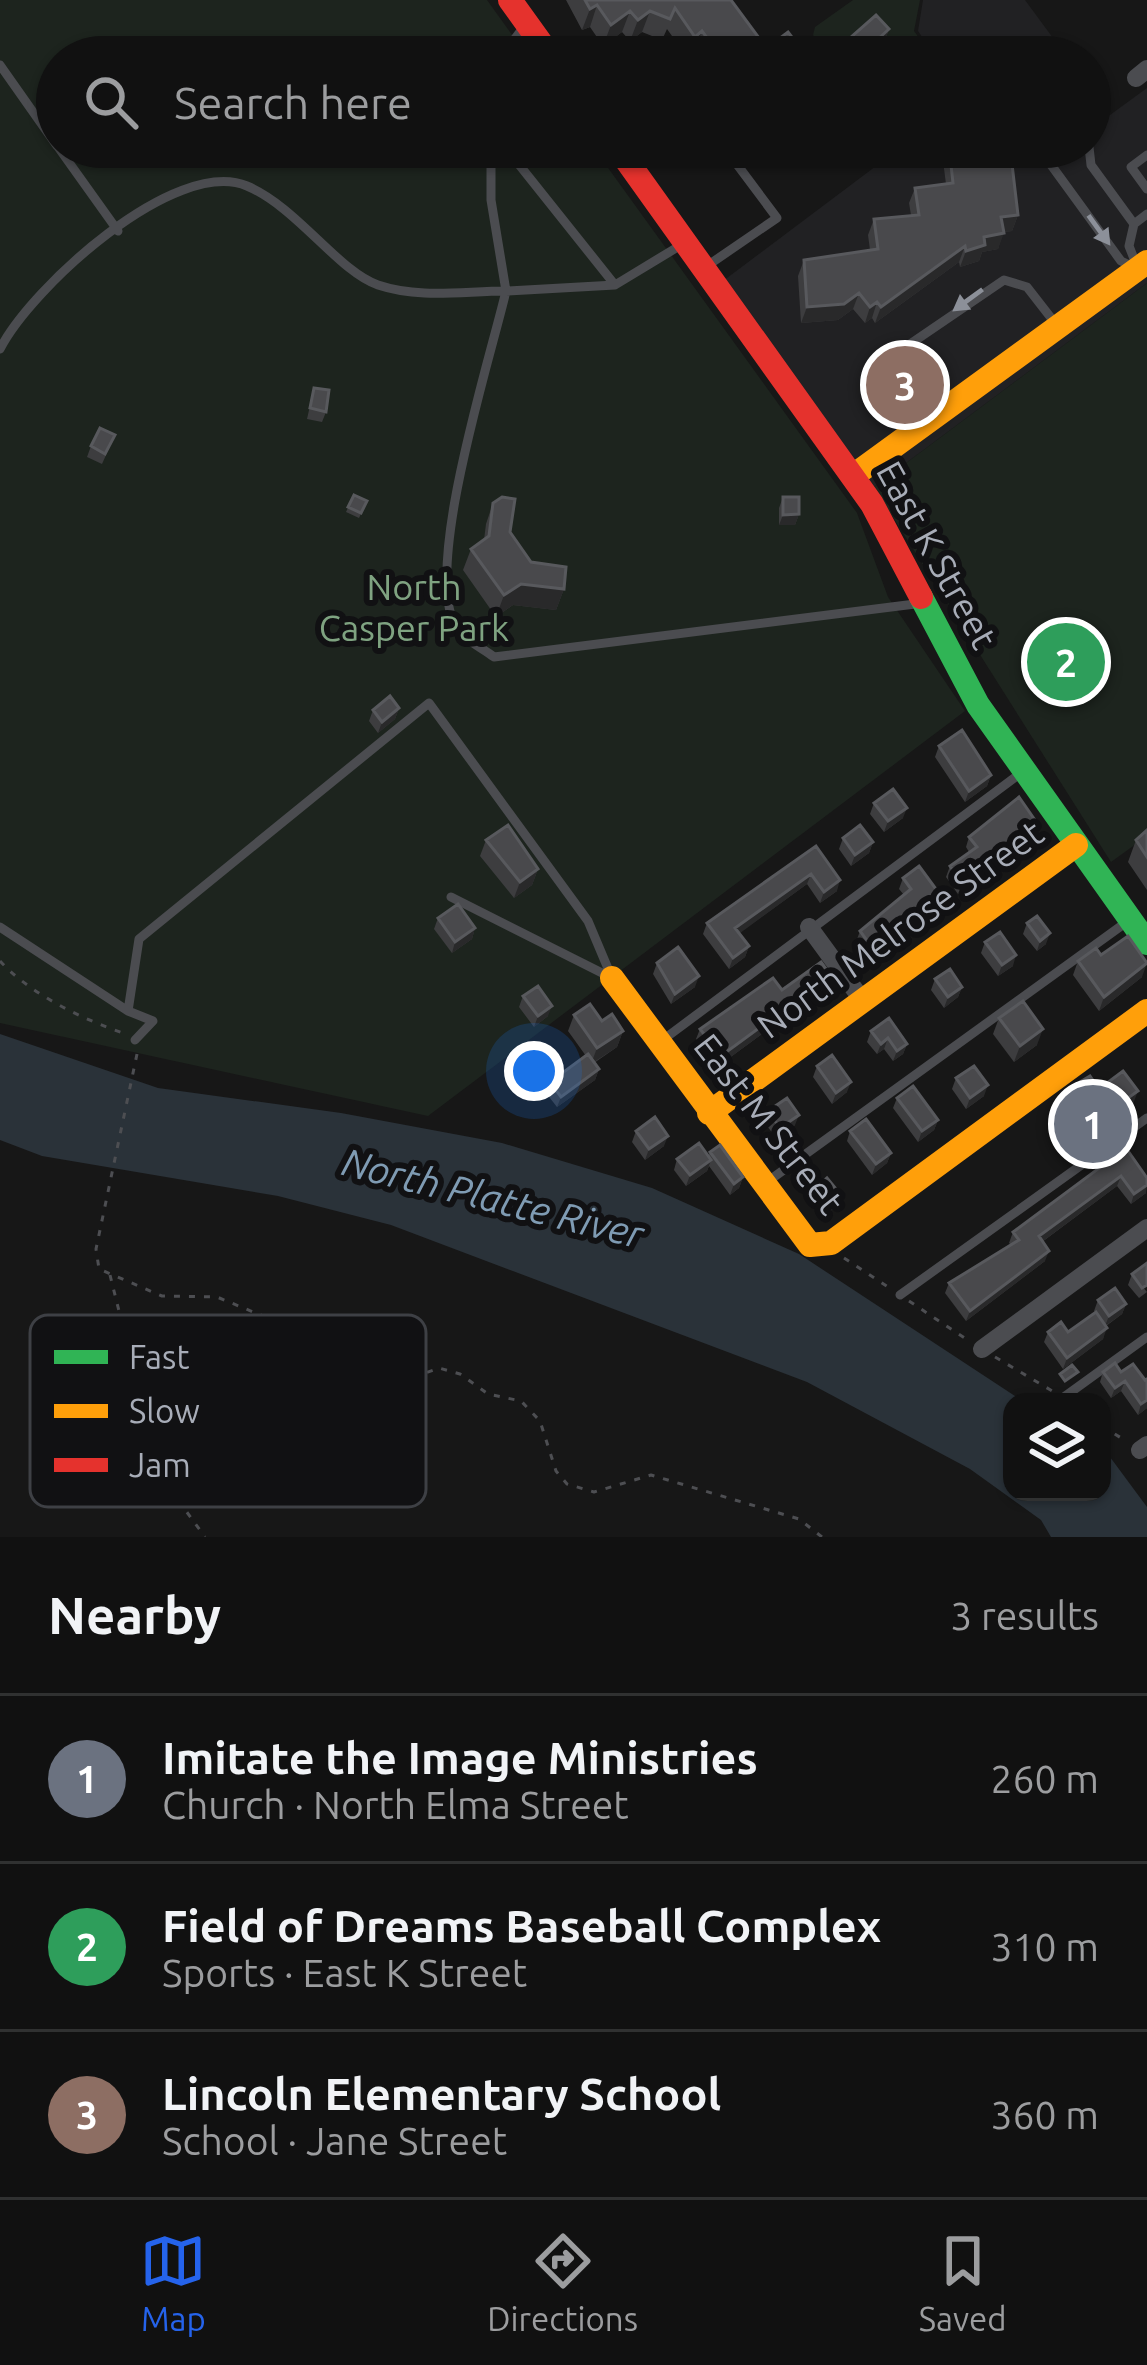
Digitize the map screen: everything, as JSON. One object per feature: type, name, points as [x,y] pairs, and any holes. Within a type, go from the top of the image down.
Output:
[{"type":"street","points":[[510,0],[536,36]]},
{"type":"street","name":"East K Street","points":[[631,168],[854,476],[893,538],[978,705],[1147,944]]},
{"type":"street","points":[[854,476],[1058,327],[1144,271]]},
{"type":"street","name":"North Melrose Street","points":[[709,1113],[1076,845]]},
{"type":"street","points":[[809,927],[863,1001]]},
{"type":"street","name":"East M Street","points":[[612,978],[810,1245],[831,1243]]},
{"type":"street","points":[[831,1243],[1147,1011]]},
{"type":"street","points":[[982,1349],[1147,1228]]},
{"type":"lane","points":[[518,36],[527,24]]},
{"type":"lane","points":[[0,65],[36,117]]},
{"type":"lane","points":[[1147,155],[1131,167],[1147,189]]},
{"type":"lane","points":[[72,168],[118,231]]},
{"type":"lane","points":[[491,168],[490,200],[506,291],[444,554],[448,600],[458,631],[494,657],[923,603]]},
{"type":"lane","points":[[522,168],[615,285]]},
{"type":"lane","points":[[704,268],[776,218],[739,168]]},
{"type":"lane","points":[[1053,168],[1121,260],[1144,271]]},
{"type":"lane","points":[[1092,168],[1134,224]]},
{"type":"lane","points":[[0,349],[47,283],[178,191],[228,181],[290,209],[372,284],[418,294],[615,285],[686,243]]},
{"type":"lane","points":[[1144,271],[1130,246],[1134,224],[1147,214]]},
{"type":"lane","points":[[911,434],[883,393],[883,368],[969,300],[995,282],[1020,283],[1058,327]]},
{"type":"lane","points":[[128,1011],[139,940],[429,703],[588,921],[612,978]]},
{"type":"lane","points":[[660,1042],[1022,772]]},
{"type":"lane","points":[[451,897],[612,978]]},
{"type":"lane","points":[[763,1185],[1130,920]]},
{"type":"lane","points":[[0,927],[128,1011],[153,1021],[135,1040]]},
{"type":"lane","points":[[900,1295],[1147,1118]]},
{"type":"lane","points":[[1070,1393],[1147,1337]]},
{"type":"path","points":[[0,961],[13,975],[96,1026],[135,1040],[138,1059],[94,1261],[110,1274],[162,1296],[217,1297],[260,1315]]},
{"type":"path","name":"East M Street","points":[[831,1243],[849,1263],[1057,1393]]},
{"type":"path","points":[[110,1274],[120,1315]]},
{"type":"path","points":[[426,1373],[439,1368],[460,1373],[488,1394],[521,1401],[540,1420],[556,1471],[567,1484],[594,1492],[651,1475],[799,1520],[822,1537]]},
{"type":"path","points":[[1111,1431],[1143,1447]]},
{"type":"path","points":[[183,1507],[205,1537]]},
{"type":"shaded area","points":[[923,0],[1025,0],[1052,36],[921,36],[918,31]]},
{"type":"shaded area","points":[[1147,88],[1147,283],[874,487],[723,281],[873,168],[1111,168],[1111,114]]},
{"type":"green space","name":"North Casper Park","points":[[0,0],[487,0],[513,36],[36,36],[36,168],[608,168],[857,513],[888,597],[965,711],[428,1116],[0,1023]]},
{"type":"green space","points":[[853,0],[920,0],[914,31],[918,36],[814,36],[815,27]]},
{"type":"green space","points":[[1147,283],[1147,836],[1111,862],[874,487]]},
{"type":"water","name":"North Platte River","points":[[0,1034],[158,1088],[341,1113],[502,1143],[652,1188],[799,1254],[1010,1393],[1003,1393],[1003,1493],[970,1469],[807,1382],[391,1225],[278,1196],[42,1156],[0,1140]]},
{"type":"water","points":[[1111,1458],[1147,1507],[1147,1537],[1051,1537],[1041,1520],[1015,1501],[1111,1501]]},
{"type":"building","points":[[585,0],[731,0],[758,36],[706,36],[702,31],[694,36],[675,8],[670,19],[650,11],[638,20],[630,11],[611,25],[597,5],[590,9]]},
{"type":"building","points":[[876,15],[889,29],[881,36],[852,36]]},
{"type":"building","points":[[951,168],[1012,168],[1018,215],[1001,217],[1004,233],[984,237],[985,245],[966,251],[965,246],[881,307],[877,302],[870,307],[859,293],[844,304],[807,307],[804,260],[878,249],[874,219],[919,215],[915,188],[953,183]]},
{"type":"building","points":[[314,388],[329,390],[326,412],[310,408]]},
{"type":"building","points":[[100,428],[115,435],[105,454],[91,446]]},
{"type":"building","points":[[354,495],[367,501],[361,513],[348,507]]},
{"type":"building","points":[[502,497],[515,499],[510,532],[531,562],[566,567],[564,589],[521,584],[504,595],[471,549],[489,536],[493,503]]},
{"type":"building","points":[[783,497],[799,497],[799,514],[783,515]]},
{"type":"building","points":[[403,622],[418,630],[413,641],[398,633]]},
{"type":"building","points":[[390,696],[399,708],[382,722],[373,710]]},
{"type":"building","points":[[962,730],[991,775],[969,791],[939,746]]},
{"type":"building","points":[[893,789],[907,808],[888,821],[874,803]]},
{"type":"building","points":[[1019,797],[1039,826],[962,883],[950,866],[977,847],[969,837]]},
{"type":"building","points":[[508,825],[538,869],[520,882],[486,840]]},
{"type":"building","points":[[860,825],[873,842],[855,855],[843,838]]},
{"type":"building","points":[[1147,830],[1147,857],[1136,840]]},
{"type":"building","points":[[816,846],[840,880],[824,892],[811,874],[735,928],[749,946],[733,958],[707,923]]},
{"type":"building","points":[[919,866],[944,900],[876,953],[860,931],[911,889],[903,878]]},
{"type":"building","points":[[458,904],[475,928],[455,942],[438,918]]},
{"type":"building","points":[[1037,916],[1050,933],[1040,941],[1027,923]]},
{"type":"building","points":[[1000,932],[1016,955],[1002,965],[985,942]]},
{"type":"building","points":[[1128,936],[1147,963],[1104,997],[1078,961],[1096,948],[1101,955]]},
{"type":"building","points":[[678,947],[699,976],[675,994],[657,963]]},
{"type":"building","points":[[821,962],[834,980],[811,996],[808,992],[721,1056],[700,1029],[773,978],[782,990]]},
{"type":"building","points":[[950,969],[962,987],[948,997],[935,979]]},
{"type":"building","points":[[538,986],[552,1006],[538,1016],[523,996]]},
{"type":"building","points":[[1023,1001],[1043,1029],[1020,1046],[999,1018]]},
{"type":"building","points":[[590,1004],[602,1021],[612,1014],[623,1031],[597,1048],[574,1015]]},
{"type":"building","points":[[889,1018],[907,1044],[897,1051],[888,1038],[881,1044],[871,1031]]},
{"type":"building","points":[[588,1054],[599,1069],[561,1097],[550,1082]]},
{"type":"building","points":[[832,1055],[851,1082],[836,1093],[817,1066]]},
{"type":"building","points":[[974,1066],[988,1085],[970,1098],[956,1078]]},
{"type":"building","points":[[1123,1071],[1138,1091],[1084,1129],[1070,1109],[1089,1095],[1080,1082],[1090,1076],[1099,1089]]},
{"type":"building","points":[[913,1086],[938,1120],[922,1131],[897,1098]]},
{"type":"building","points":[[787,1098],[799,1115],[780,1128],[768,1111]]},
{"type":"building","points":[[655,1117],[668,1136],[649,1149],[636,1131]]},
{"type":"building","points":[[866,1119],[891,1153],[876,1164],[850,1131]]},
{"type":"building","points":[[699,1143],[711,1160],[690,1175],[677,1159]]},
{"type":"building","points":[[720,1145],[743,1177],[734,1184],[710,1152]]},
{"type":"building","points":[[1126,1148],[1147,1185],[1134,1194],[1121,1176],[1039,1236],[1049,1251],[970,1311],[949,1283],[1019,1240],[1013,1232]]},
{"type":"building","points":[[827,1178],[841,1195],[827,1207],[812,1191]]},
{"type":"building","points":[[1147,1263],[1147,1285],[1142,1288],[1132,1274]]},
{"type":"building","points":[[1115,1288],[1126,1304],[1109,1316],[1098,1300]]},
{"type":"building","points":[[1096,1312],[1107,1328],[1067,1358],[1048,1332],[1061,1322],[1068,1332]]},
{"type":"building","points":[[1115,1363],[1121,1372],[1133,1364],[1147,1379],[1147,1400],[1141,1404],[1125,1381],[1115,1388],[1103,1372]]},
{"type":"building","points":[[1072,1365],[1078,1372],[1065,1381],[1060,1374]]},
{"type":"traffic: fast","points":[[921,597],[978,705],[1147,943]]},
{"type":"traffic: slow","points":[[853,476],[1147,262]]},
{"type":"traffic: slow","points":[[709,1113],[1076,845]]},
{"type":"traffic: slow","points":[[612,978],[810,1245],[831,1243],[1147,1011]]},
{"type":"traffic: jam","points":[[510,0],[536,36]]},
{"type":"traffic: jam","points":[[632,168],[872,504],[921,597]]},
{"type":"place","name":"Lincoln Elementary School","points":[[905,385]]},
{"type":"place","name":"Field of Dreams Baseball Complex","points":[[1066,662]]},
{"type":"place","name":"Imitate the Image Ministries","points":[[1093,1124]]}]
